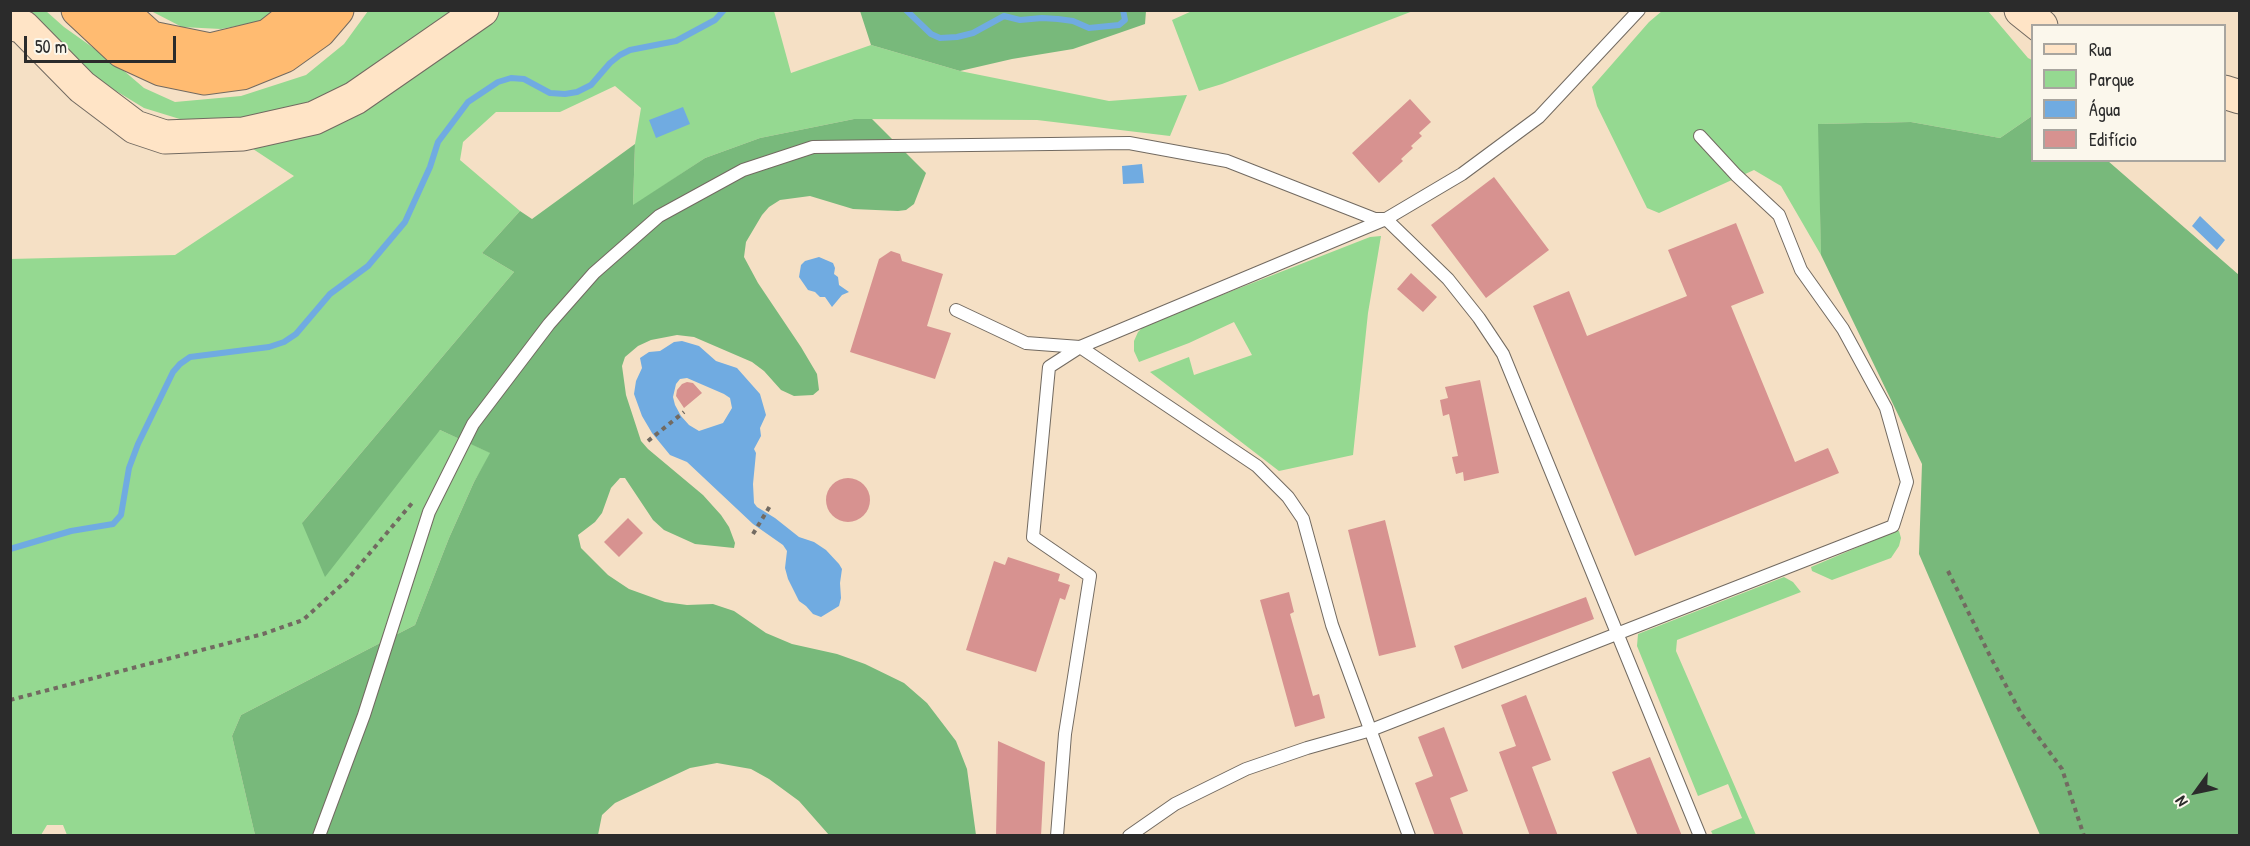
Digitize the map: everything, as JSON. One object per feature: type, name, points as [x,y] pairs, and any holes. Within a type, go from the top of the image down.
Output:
[{"type":"highway","points":[[78,10],[122,51],[161,69],[205,78],[242,73],[284,56],[319,31],[337,10]]},
{"type":"highway","points":[[120,10],[151,38],[210,50],[268,36],[301,10]]},
{"type":"main road","points":[[10,23],[23,27],[82,87],[135,127],[165,137],[243,134],[314,118],[355,98],[482,10]]},
{"type":"main road","points":[[2021,10],[2038,24]]},
{"type":"lane","points":[[1057,836],[1065,734],[1090,576],[1033,537],[1049,368],[1080,347],[1386,219],[1462,174],[1539,117],[1639,10]]},
{"type":"lane","points":[[1129,836],[1175,804],[1246,769],[1307,748],[1371,730],[1893,526],[1907,482],[1886,408],[1844,329],[1801,270],[1779,215],[1736,176],[1700,136]]},
{"type":"lane","points":[[319,836],[364,715],[429,512],[473,424],[549,324],[594,273],[659,216],[743,170],[813,147],[1129,143],[1227,161],[1375,219],[1386,219],[1448,279],[1479,318],[1503,354],[1700,836]]},
{"type":"lane","points":[[956,310],[1026,343],[1080,347],[1257,466],[1288,497],[1303,519],[1332,625],[1408,836]]},
{"type":"path","points":[[648,441],[684,412]]},
{"type":"path","points":[[10,700],[263,634],[303,620],[346,580],[413,502]]},
{"type":"path","points":[[753,534],[770,506]]},
{"type":"path","points":[[1948,571],[2022,715],[2062,769],[2084,836]]},
{"type":"green space","points":[[860,10],[1146,11],[1145,24],[1073,49],[1012,59],[960,71],[871,45]]},
{"type":"green space","points":[[22,11],[46,11],[144,88],[175,102],[241,96],[306,75],[344,44],[368,11],[457,11],[337,96],[248,117],[196,124],[144,108],[103,83]]},
{"type":"green space","points":[[151,11],[276,11],[263,21],[221,29],[182,27]]},
{"type":"green space","points":[[491,11],[774,11],[791,73],[871,45],[960,71],[1109,101],[1187,95],[1170,136],[1037,120],[854,119],[760,138],[705,158],[633,206],[635,144],[641,108],[615,86],[560,112],[496,112],[463,142],[460,160],[520,211],[482,253],[514,272],[302,523],[440,430],[491,453],[474,482],[449,538],[415,625],[241,715],[232,736],[255,835],[67,835],[63,825],[47,825],[41,835],[11,835],[10,259],[175,255],[294,176],[250,147]]},
{"type":"green space","points":[[1192,11],[1413,11],[1199,91],[1172,20]]},
{"type":"green space","points":[[1662,11],[1988,11],[2031,60],[2031,117],[2000,138],[1911,122],[1819,124],[1821,255],[1781,186],[1754,170],[1659,213],[1647,208],[1597,106],[1592,87],[1649,22]]},
{"type":"green space","points":[[2031,117],[2031,162],[2109,162],[2239,275],[2239,835],[2040,835],[1919,554],[1922,464],[1821,255],[1818,124],[1911,122],[2000,138]]},
{"type":"green space","points":[[854,119],[872,119],[926,173],[914,204],[906,210],[898,211],[853,209],[810,196],[780,200],[762,215],[746,242],[744,257],[758,283],[817,374],[819,390],[813,395],[794,396],[781,390],[764,371],[752,362],[694,337],[677,335],[651,340],[638,346],[625,357],[622,366],[626,395],[641,441],[703,495],[721,515],[729,527],[735,543],[734,548],[695,544],[664,530],[653,520],[625,478],[620,478],[611,488],[602,513],[595,522],[578,535],[581,548],[608,575],[629,589],[665,602],[687,605],[713,604],[734,611],[766,633],[792,644],[837,654],[865,664],[904,683],[927,703],[956,741],[967,769],[976,835],[829,835],[799,801],[769,779],[751,769],[717,763],[690,768],[615,803],[602,815],[598,835],[255,835],[232,736],[241,715],[415,625],[449,538],[474,482],[490,453],[440,430],[325,577],[302,523],[514,272],[482,253],[520,211],[532,219],[635,144],[633,205],[705,158],[760,138]]},
{"type":"green space","points":[[1381,236],[1368,313],[1353,455],[1279,471],[1150,372],[1189,357],[1194,375],[1252,355],[1234,322],[1189,343],[1139,362],[1134,351],[1134,341],[1138,332],[1145,325],[1370,237]]},
{"type":"green space","points":[[1894,529],[1899,531],[1901,538],[1891,558],[1832,580],[1812,571],[1811,567],[1877,539]]},
{"type":"green space","points":[[1784,577],[1793,582],[1801,592],[1677,640],[1676,651],[1756,835],[1713,835],[1711,831],[1742,818],[1728,784],[1698,796],[1637,646],[1638,634]]},
{"type":"water","points":[[683,107],[690,124],[656,138],[649,120]]},
{"type":"water","points":[[1142,164],[1144,183],[1123,184],[1122,166]]},
{"type":"water","points":[[2200,216],[2225,240],[2217,250],[2192,226]]},
{"type":"water","points":[[819,257],[833,263],[834,274],[838,277],[839,285],[849,292],[842,295],[832,307],[825,297],[820,297],[808,290],[799,277],[801,265],[805,261]]},
{"type":"water","points":[[682,341],[699,346],[716,361],[737,368],[760,394],[766,415],[760,428],[761,436],[754,449],[756,453],[754,503],[799,537],[814,542],[826,550],[842,569],[839,606],[821,617],[813,614],[799,601],[788,579],[785,568],[787,551],[783,545],[753,524],[687,462],[670,455],[642,416],[634,394],[636,381],[642,368],[640,358],[649,352],[660,351],[674,342]],"holes":[[[687,378],[730,398],[732,408],[723,423],[699,431],[681,416],[673,397],[676,384],[680,379]]]},
{"type":"building","points":[[1410,99],[1431,122],[1419,133],[1422,136],[1401,159],[1403,161],[1379,183],[1352,153]]},
{"type":"building","points":[[1494,177],[1549,250],[1486,298],[1431,225]]},
{"type":"building","points":[[1736,223],[1764,293],[1731,306],[1795,462],[1828,448],[1839,473],[1635,556],[1533,306],[1569,291],[1587,336],[1687,296],[1668,250]]},
{"type":"building","points":[[891,251],[900,254],[902,261],[943,274],[927,326],[951,333],[935,379],[850,352],[879,259]]},
{"type":"building","points":[[1411,273],[1437,297],[1423,312],[1397,289]]},
{"type":"building","points":[[1480,380],[1499,473],[1464,481],[1463,472],[1456,474],[1452,457],[1458,456],[1449,414],[1443,416],[1440,400],[1448,398],[1445,387]]},
{"type":"building","points":[[687,382],[693,383],[702,393],[684,408],[676,396],[677,390]]},
{"type":"building","points":[[848,478],[857,479],[864,484],[869,491],[869,509],[864,516],[857,521],[848,522],[839,521],[832,516],[827,509],[826,500],[827,491],[832,484],[839,479]]},
{"type":"building","points":[[628,518],[643,533],[619,557],[604,542]]},
{"type":"building","points":[[1385,520],[1416,647],[1379,656],[1348,530]]},
{"type":"building","points":[[1008,557],[1060,574],[1058,581],[1070,585],[1065,600],[1060,598],[1036,672],[966,650],[994,561],[1005,565]]},
{"type":"building","points":[[1289,592],[1294,612],[1290,614],[1313,696],[1319,694],[1325,718],[1295,727],[1260,600]]},
{"type":"building","points":[[1586,597],[1594,619],[1462,669],[1454,646]]},
{"type":"building","points":[[1526,695],[1551,760],[1532,767],[1558,836],[1530,836],[1499,752],[1516,746],[1501,705]]},
{"type":"building","points":[[1444,727],[1468,791],[1450,798],[1464,836],[1435,836],[1415,783],[1433,776],[1418,737]]},
{"type":"building","points":[[998,741],[1045,762],[1041,836],[996,836]]},
{"type":"building","points":[[1650,757],[1682,836],[1638,836],[1612,772]]},
{"type":"waterway","points":[[10,549],[71,531],[113,524],[121,515],[129,468],[138,444],[173,372],[190,357],[269,347],[284,342],[296,334],[330,294],[368,266],[405,222],[430,167],[438,142],[468,102],[498,82],[511,78],[524,79],[550,93],[577,92],[591,85],[620,55],[630,50],[676,41],[715,20],[724,10]]},
{"type":"waterway","points":[[906,10],[931,34],[940,38],[973,33],[1004,16],[1020,20],[1042,18],[1073,21],[1089,28],[1119,25],[1125,20],[1123,10]]}]
